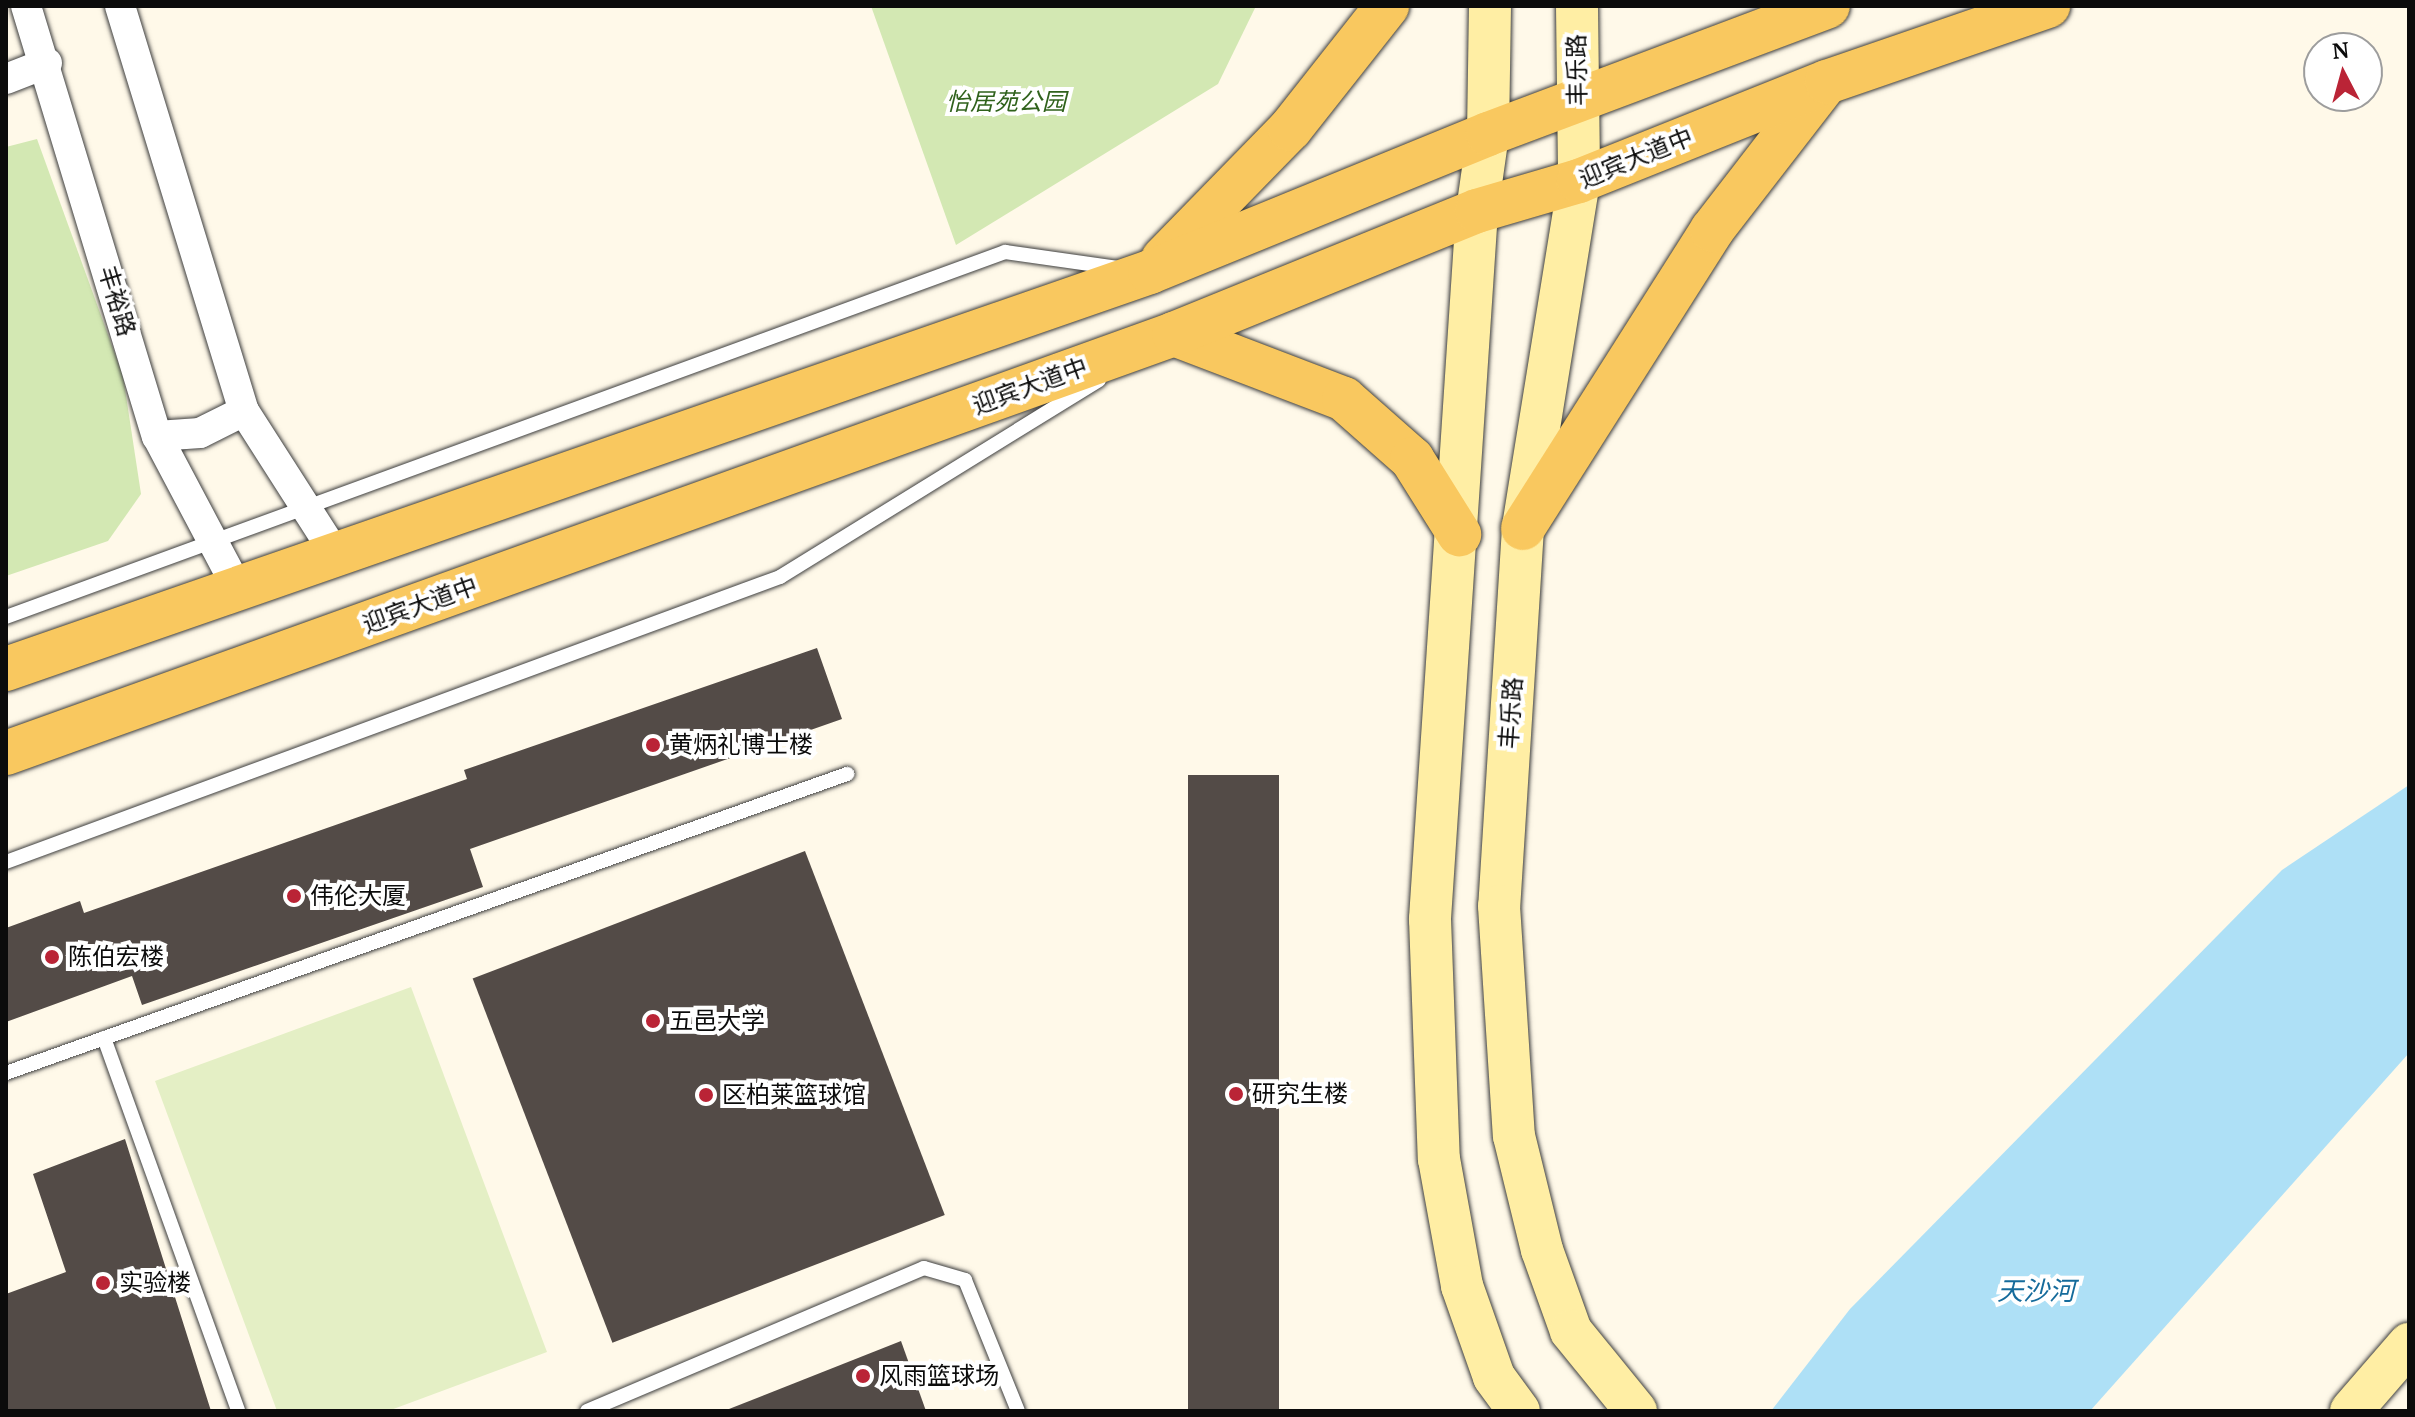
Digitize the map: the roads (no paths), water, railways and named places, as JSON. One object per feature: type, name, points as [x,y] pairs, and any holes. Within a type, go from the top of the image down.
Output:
[{"type":"main road","points":[[1150,272],[1290,129],[1387,6]]},
{"type":"main road","points":[[1490,6],[1488,134],[1477,211],[1459,534],[1430,919],[1439,1159],[1462,1286],[1494,1377],[1519,1411]]},
{"type":"main road","name":"丰乐路","points":[[1577,6],[1579,181],[1523,528],[1499,906],[1514,1136],[1542,1250],[1571,1331],[1628,1405]]},
{"type":"main road","points":[[6,669],[236,585],[1150,272],[1488,134],[1828,6]]},
{"type":"main road","name":"迎宾大道中","points":[[6,753],[1174,334],[1477,211],[1579,181],[1827,82],[2041,7]]},
{"type":"main road","points":[[1523,528],[1712,230],[1827,82]]},
{"type":"main road","points":[[1053,305],[1077,369]]},
{"type":"main road","points":[[1174,334],[1344,399],[1412,459],[1459,534]]},
{"type":"main road","points":[[2351,1411],[2409,1344]]},
{"type":"street","name":"丰裕路","points":[[26,6],[47,63],[157,436],[236,585]]},
{"type":"street","points":[[120,6],[244,411],[334,552]]},
{"type":"street","points":[[6,79],[47,63]]},
{"type":"street","points":[[157,436],[200,433],[244,411]]},
{"type":"lane","points":[[6,617],[1005,252],[1150,272]]},
{"type":"lane","points":[[6,862],[780,577],[1174,334]]},
{"type":"lane","points":[[6,1073],[847,774]]},
{"type":"lane","points":[[104,1038],[238,1411]]},
{"type":"lane","points":[[587,1411],[924,1268],[965,1280],[1018,1411]]},
{"type":"water","name":"天沙河","points":[[2409,785],[2409,1053],[2090,1411],[1771,1411],[1850,1309],[2282,870]]},
{"type":"place","name":"黄炳礼博士楼","points":[[653,745]]},
{"type":"place","name":"伟伦大厦","points":[[294,896]]},
{"type":"place","name":"陈伯宏楼","points":[[52,957]]},
{"type":"place","name":"五邑大学","points":[[653,1021]]},
{"type":"place","name":"研究生楼","points":[[1236,1094]]},
{"type":"place","name":"区柏莱篮球馆","points":[[706,1095]]},
{"type":"place","name":"实验楼","points":[[103,1283]]},
{"type":"place","name":"风雨篮球场","points":[[863,1376]]},
{"type":"park label","name":"怡居苑公园","points":[[1006,102]]}]
